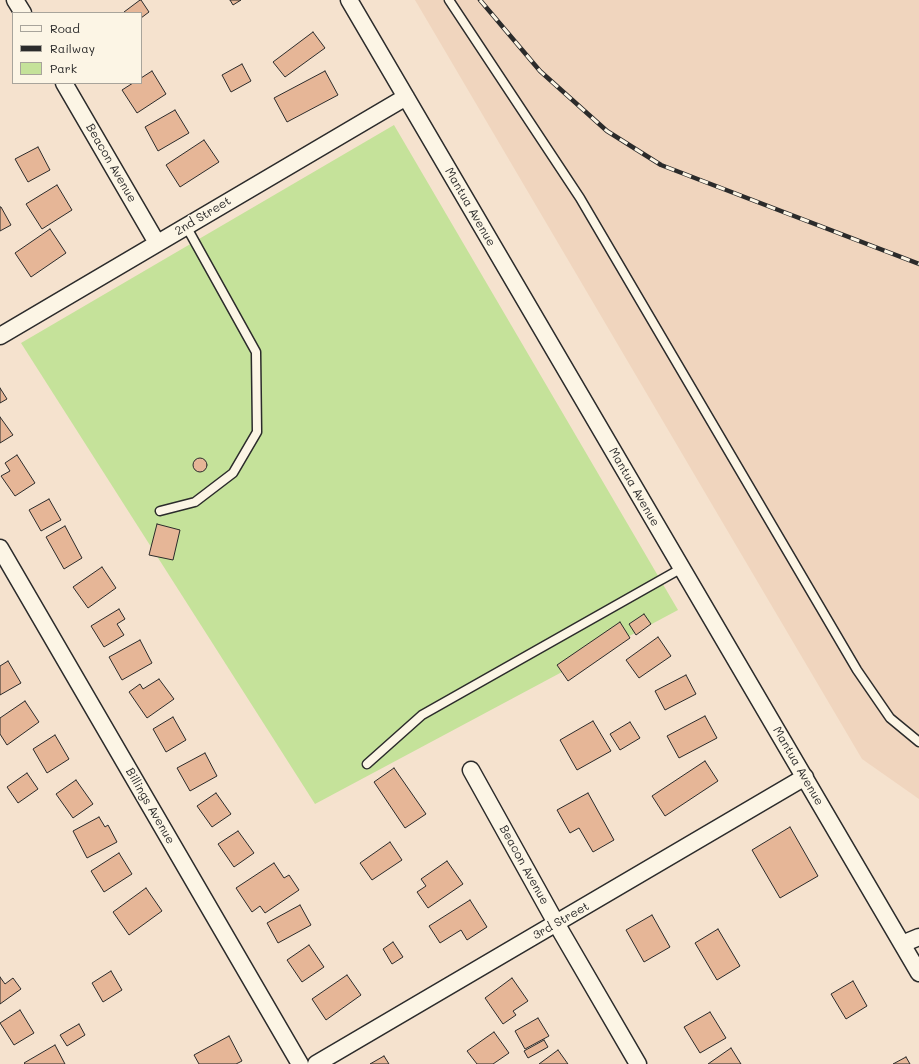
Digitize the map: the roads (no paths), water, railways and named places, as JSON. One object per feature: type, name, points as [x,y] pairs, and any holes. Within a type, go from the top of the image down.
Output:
[{"type":"street","points":[[15,0],[22,12]]},
{"type":"street","name":"Mantua Avenue","points":[[349,0],[919,973]]},
{"type":"street","name":"Beacon Avenue","points":[[65,84],[158,243]]},
{"type":"street","name":"2nd Street","points":[[0,336],[406,97]]},
{"type":"street","name":"Billings Avenue","points":[[0,548],[300,1064]]},
{"type":"street","name":"Beacon Avenue","points":[[471,770],[556,924],[638,1064]]},
{"type":"street","name":"3rd Street","points":[[316,1064],[805,777]]},
{"type":"street","points":[[902,944],[919,937]]},
{"type":"lane","points":[[448,0],[580,198],[857,670],[890,718],[919,742]]},
{"type":"lane","points":[[160,511],[195,502],[233,473],[257,432],[256,352],[186,226]]},
{"type":"lane","points":[[368,764],[422,715],[682,568]]},
{"type":"railway","points":[[480,0],[540,71],[607,131],[661,165],[919,264]]}]
